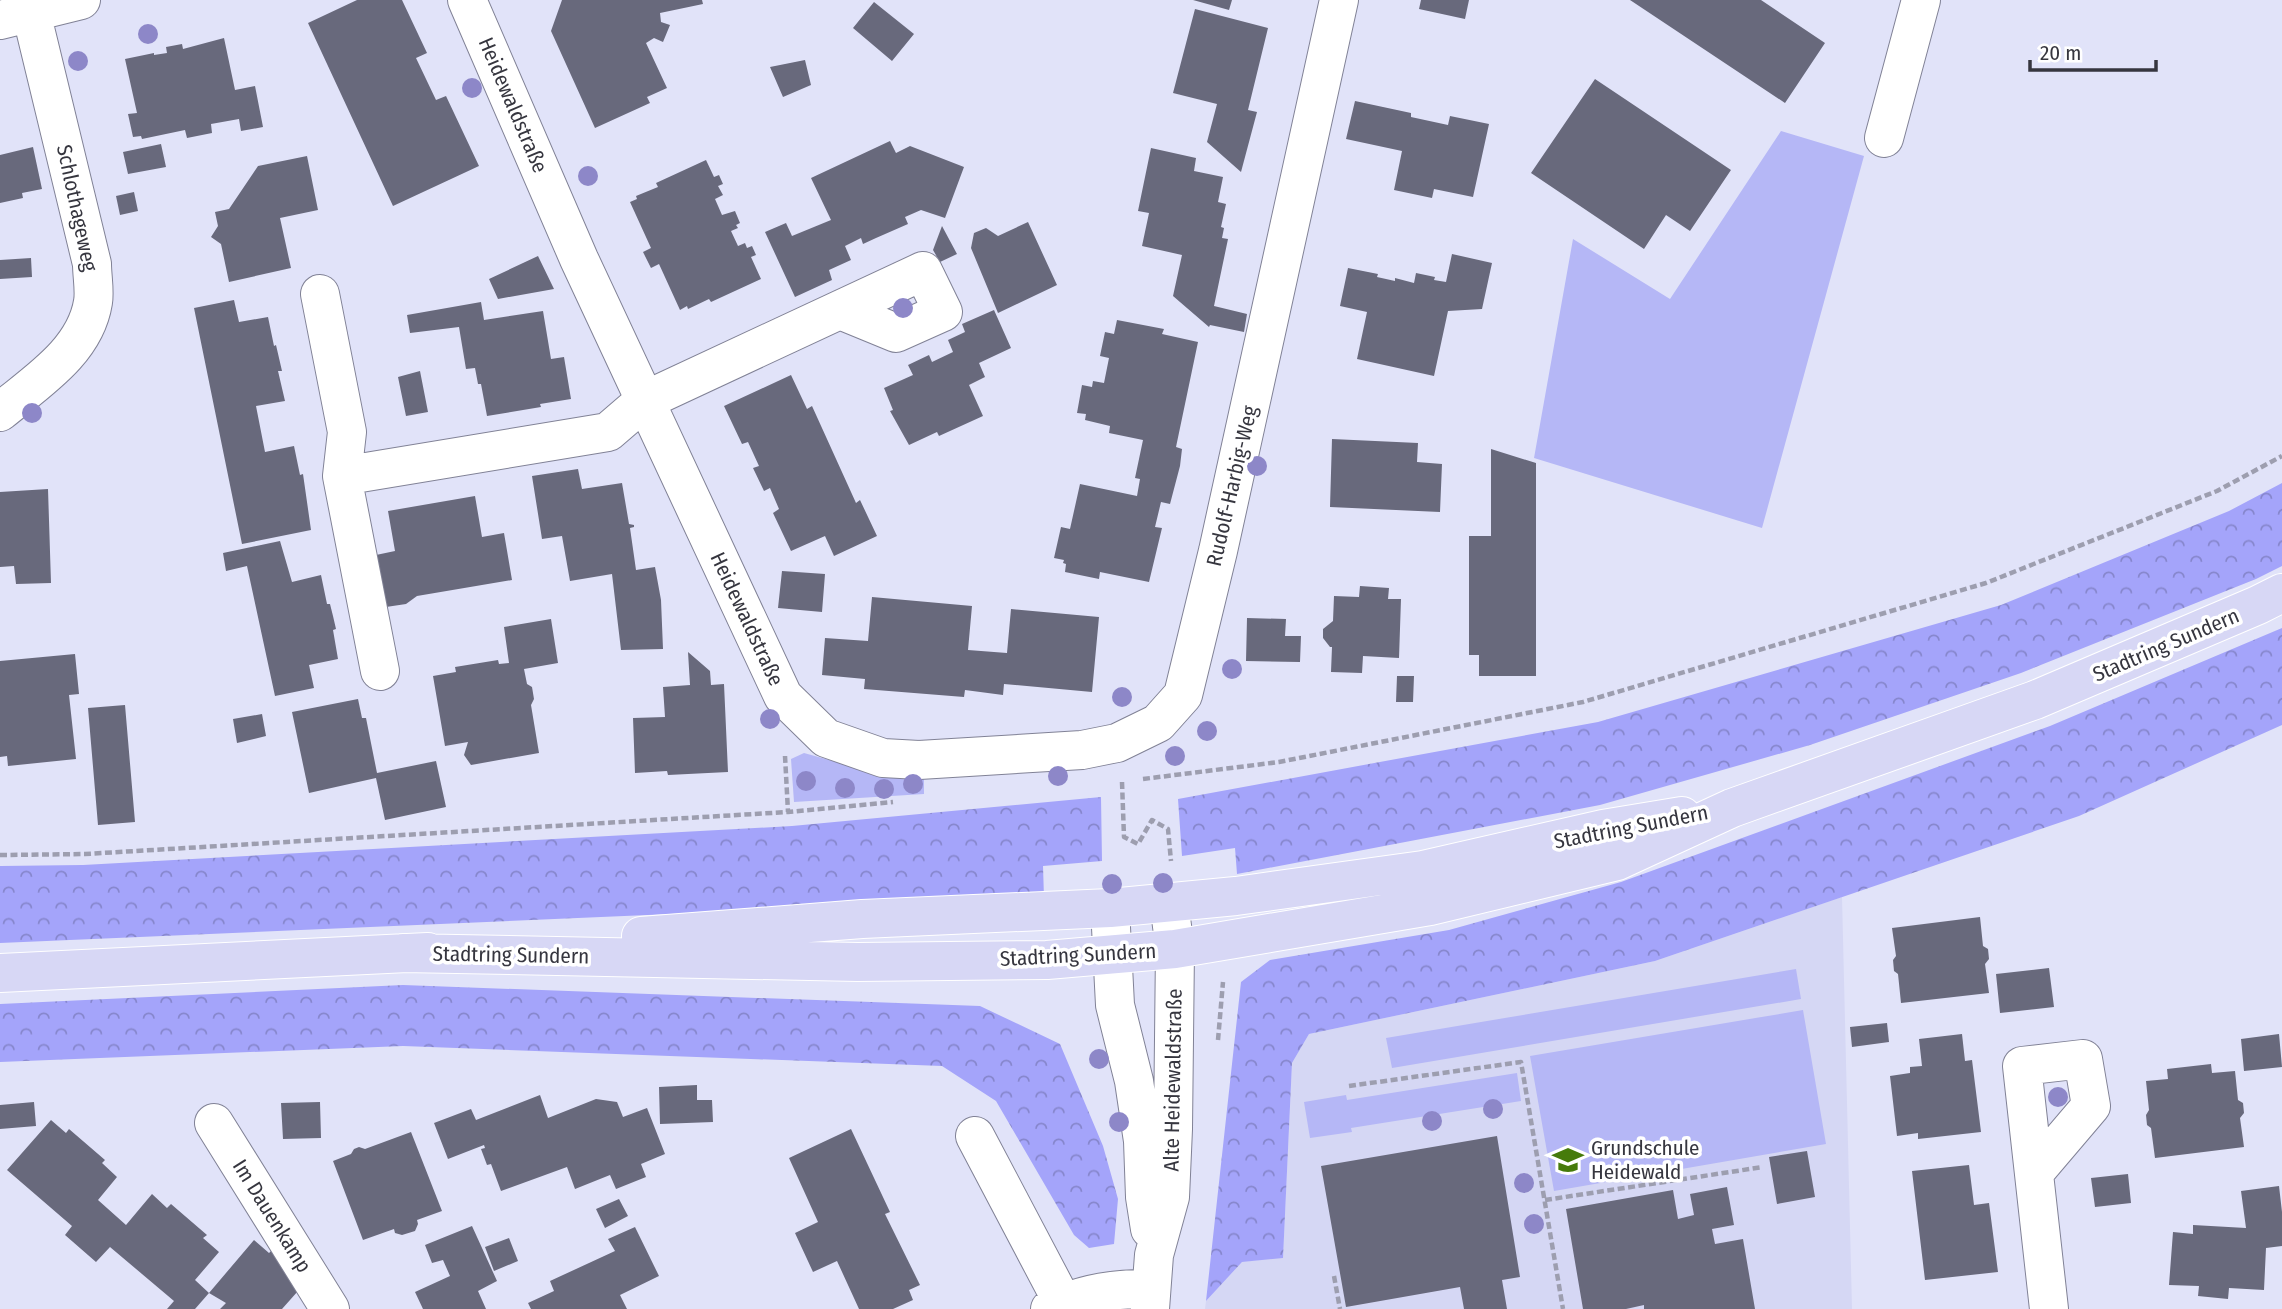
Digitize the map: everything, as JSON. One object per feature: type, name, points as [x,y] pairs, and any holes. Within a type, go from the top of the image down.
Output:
[{"type":"main road","name":"Stadtring Sundern","points":[[404,953],[858,962],[1047,960],[1175,949],[1430,905],[1617,861],[1732,808],[2035,700],[2282,593]]},
{"type":"main road","name":"Stadtring Sundern","points":[[0,973],[404,953],[862,919],[1110,908],[1170,885],[1236,896],[1423,870],[1603,830],[1732,808]]},
{"type":"street","points":[[16,16],[80,0]]},
{"type":"street","name":"Heidewaldstraße","points":[[467,0],[579,259],[783,696],[826,738],[883,758],[919,760]]},
{"type":"street","name":"Rudolf-Harbig-Weg","points":[[919,760],[1082,750],[1117,743],[1158,723],[1183,695],[1218,551],[1339,0]]},
{"type":"street","points":[[1884,138],[1921,0]]},
{"type":"street","name":"Schlothageweg","points":[[0,412],[60,363],[80,338],[94,302],[92,264],[16,16]]},
{"type":"street","points":[[320,294],[348,432],[342,476],[380,671]]},
{"type":"street","points":[[342,476],[608,432],[644,401],[840,310]]},
{"type":"street","name":"Alte Heidewaldstraße","points":[[1152,1284],[1170,1197],[1175,949],[1170,885]]},
{"type":"street","name":"Alte Heidewaldstraße","points":[[1110,908],[1115,1005],[1134,1081],[1143,1141],[1152,1284]]},
{"type":"street","name":"Im Dauenkamp","points":[[214,1123],[330,1309]]},
{"type":"street","points":[[975,1136],[1057,1306],[1122,1288],[1152,1284]]},
{"type":"street","points":[[2034,1173],[2049,1309]]},
{"type":"path","points":[[1170,885],[1168,829],[1152,820],[1138,844],[1124,837],[1122,781],[1279,762],[1583,702],[1986,583],[2217,491],[2282,456]]},
{"type":"path","points":[[0,855],[126,851],[774,813],[899,802]]},
{"type":"path","points":[[1349,1087],[1521,1062],[1563,1309]]},
{"type":"path","points":[[1545,1200],[1763,1167]]},
{"type":"path","points":[[1334,1276],[1340,1309]]},
{"type":"shaded area","points":[[1781,131],[1864,156],[1762,528],[1534,458],[1573,239],[1670,299]]},
{"type":"shaded area","points":[[804,753],[876,773],[924,776],[924,794],[794,802],[791,759]]},
{"type":"shaded area","name":"Grundschule Heidewald","points":[[1842,897],[1852,1309],[1205,1309],[1206,1301],[1242,1262],[1283,1257],[1292,1063],[1309,1034],[1655,961]]},
{"type":"shaded area","points":[[1796,969],[1801,999],[1392,1068],[1386,1038]]},
{"type":"shaded area","points":[[1803,1010],[1826,1144],[1554,1191],[1530,1056]]},
{"type":"shaded area","points":[[1517,1073],[1521,1101],[1351,1128],[1352,1132],[1310,1138],[1304,1102],[1346,1095],[1347,1100]]},
{"type":"green space","points":[[2282,483],[2282,566],[2256,579],[2021,673],[1810,745],[1600,805],[1237,874],[1235,848],[1182,856],[1178,799],[1598,722],[2001,605],[2229,511]]},
{"type":"green space","points":[[2282,628],[2282,725],[2079,816],[1655,961],[1309,1034],[1292,1063],[1283,1258],[1242,1262],[1206,1301],[1241,982],[1270,960],[1449,930],[1621,882],[2050,726]]},
{"type":"green space","points":[[1101,797],[1102,861],[1043,866],[1044,898],[0,943],[0,866],[83,865],[792,826]]},
{"type":"green space","points":[[403,985],[980,1006],[1060,1044],[1103,1146],[1118,1199],[1114,1244],[1089,1248],[1074,1235],[996,1101],[942,1066],[403,1046],[0,1062],[0,1004]]},
{"type":"building","points":[[357,0],[402,0],[427,53],[416,58],[436,100],[446,96],[479,166],[393,206],[308,23]]},
{"type":"building","points":[[562,0],[702,0],[703,4],[660,13],[661,22],[670,25],[663,42],[654,38],[646,43],[667,88],[647,97],[650,103],[595,128],[551,31]]},
{"type":"building","points":[[1193,0],[1232,0],[1229,10]]},
{"type":"building","points":[[1421,0],[1469,0],[1465,19],[1419,9]]},
{"type":"building","points":[[1630,0],[1761,0],[1825,43],[1785,103]]},
{"type":"building","points":[[874,2],[914,34],[892,61],[853,28]]},
{"type":"building","points":[[1195,9],[1268,28],[1248,110],[1257,112],[1241,172],[1207,142],[1217,104],[1173,93]]},
{"type":"building","points":[[224,38],[235,90],[255,86],[263,127],[241,131],[239,119],[211,124],[212,133],[187,138],[185,130],[142,139],[141,136],[133,137],[128,114],[137,113],[125,59],[167,53],[166,47],[182,44],[183,49]]},
{"type":"building","points":[[805,60],[811,85],[783,97],[770,67]]},
{"type":"building","points":[[1595,79],[1731,170],[1690,231],[1666,215],[1644,249],[1531,173]]},
{"type":"building","points":[[1355,101],[1411,113],[1411,117],[1448,125],[1450,116],[1489,124],[1473,197],[1434,189],[1432,198],[1394,190],[1402,151],[1346,139]]},
{"type":"building","points":[[890,141],[896,153],[910,146],[964,167],[945,218],[921,210],[905,217],[908,224],[863,244],[861,238],[845,246],[851,260],[829,270],[832,280],[795,297],[765,232],[786,223],[792,236],[831,220],[811,178]]},
{"type":"building","points":[[161,144],[166,167],[128,174],[123,152]]},
{"type":"building","points":[[33,147],[42,189],[22,193],[23,198],[0,203],[0,155]]},
{"type":"building","points":[[1151,148],[1196,158],[1194,171],[1223,177],[1218,202],[1226,204],[1221,227],[1224,228],[1222,238],[1228,239],[1214,306],[1247,314],[1244,332],[1210,325],[1209,327],[1173,296],[1182,255],[1142,246],[1149,213],[1138,211]]},
{"type":"building","points":[[307,156],[318,210],[280,218],[291,268],[229,282],[221,244],[211,237],[218,226],[215,212],[229,209],[258,166]]},
{"type":"building","points":[[706,160],[714,177],[719,175],[723,184],[718,186],[723,195],[715,199],[722,215],[735,211],[740,223],[736,225],[738,228],[731,231],[738,246],[745,243],[747,248],[752,246],[756,255],[751,257],[761,279],[711,302],[709,299],[680,310],[659,264],[651,268],[643,252],[651,248],[630,202],[637,199],[636,196],[658,187],[656,183]]},
{"type":"building","points":[[134,192],[138,211],[120,215],[116,196]]},
{"type":"building","points":[[1028,222],[1057,285],[998,313],[971,248],[974,233],[986,228],[998,236]]},
{"type":"building","points":[[942,226],[957,254],[940,262],[933,250]]},
{"type":"building","points":[[1452,254],[1492,263],[1482,309],[1448,311],[1434,376],[1357,359],[1367,312],[1340,306],[1348,268],[1378,274],[1377,277],[1395,281],[1395,278],[1414,283],[1416,273],[1446,282]]},
{"type":"building","points":[[538,256],[554,289],[498,299],[489,279]]},
{"type":"building","points":[[31,258],[32,277],[0,279],[0,260]]},
{"type":"building","points":[[234,300],[239,322],[268,317],[282,371],[278,371],[285,401],[256,406],[265,452],[294,446],[300,475],[303,474],[311,530],[242,544],[194,308]]},
{"type":"building","points":[[481,302],[484,320],[543,311],[551,359],[564,357],[571,399],[487,416],[475,368],[466,369],[459,327],[410,333],[407,315]]},
{"type":"building","points":[[994,310],[1011,348],[979,363],[985,377],[969,385],[983,416],[939,436],[937,432],[909,445],[890,411],[893,410],[884,388],[913,375],[908,365],[929,355],[932,362],[953,352],[948,340],[965,332],[962,324]]},
{"type":"building","points":[[1117,320],[1164,329],[1162,334],[1198,342],[1176,447],[1182,449],[1180,466],[1170,504],[1161,502],[1155,527],[1162,528],[1149,582],[1100,572],[1099,579],[1065,572],[1064,560],[1054,558],[1061,527],[1070,529],[1080,484],[1137,496],[1140,479],[1135,478],[1143,440],[1109,433],[1110,426],[1085,420],[1086,414],[1077,413],[1082,385],[1092,387],[1093,381],[1104,383],[1109,358],[1100,356],[1105,332],[1114,334]]},
{"type":"building","points":[[420,371],[428,412],[406,416],[398,377]]},
{"type":"building","points":[[791,375],[807,409],[812,406],[856,503],[860,500],[877,536],[834,556],[825,536],[791,551],[773,513],[779,509],[770,488],[764,491],[753,468],[759,466],[748,442],[742,444],[724,406]]},
{"type":"building","points":[[1332,439],[1418,443],[1417,462],[1442,464],[1440,512],[1330,507]]},
{"type":"building","points":[[1491,449],[1536,463],[1536,676],[1479,676],[1479,655],[1469,655],[1469,536],[1491,536]]},
{"type":"building","points":[[578,469],[582,489],[622,483],[629,524],[634,525],[630,528],[636,570],[655,567],[661,600],[663,649],[621,650],[612,574],[570,581],[562,536],[542,539],[532,476]]},
{"type":"building","points":[[48,489],[51,583],[16,584],[14,566],[0,567],[0,492]]},
{"type":"building","points":[[475,496],[482,537],[504,533],[512,580],[417,596],[406,604],[386,607],[376,555],[395,551],[388,511]]},
{"type":"building","points":[[280,541],[292,582],[321,575],[336,629],[333,630],[338,659],[309,665],[314,688],[275,696],[247,566],[226,571],[223,553]]},
{"type":"building","points":[[782,571],[825,574],[822,612],[778,608]]},
{"type":"building","points":[[1360,586],[1389,588],[1388,599],[1401,599],[1399,658],[1363,656],[1362,673],[1331,672],[1332,647],[1323,638],[1323,629],[1333,621],[1334,596],[1359,597]]},
{"type":"building","points":[[872,597],[972,606],[968,650],[1007,653],[1011,609],[1099,617],[1092,692],[1004,684],[1003,695],[965,690],[964,697],[864,689],[865,679],[822,675],[825,638],[868,641]]},
{"type":"building","points":[[1247,618],[1286,619],[1285,636],[1301,636],[1300,662],[1246,661]]},
{"type":"building","points":[[551,619],[558,663],[524,669],[527,684],[532,687],[534,699],[531,705],[539,753],[471,765],[464,755],[468,742],[445,746],[433,676],[456,672],[455,667],[498,660],[499,664],[509,663],[504,627]]},
{"type":"building","points":[[688,652],[710,671],[711,685],[724,684],[728,772],[668,775],[667,771],[635,773],[633,718],[665,717],[663,687],[690,685]]},
{"type":"building","points":[[75,654],[79,694],[69,695],[76,759],[8,766],[7,756],[0,757],[0,661]]},
{"type":"building","points":[[1397,676],[1414,676],[1413,702],[1396,702]]},
{"type":"building","points":[[358,699],[362,718],[366,718],[377,773],[436,761],[446,807],[385,820],[376,778],[309,793],[292,712]]},
{"type":"building","points":[[125,705],[135,822],[98,825],[88,708]]},
{"type":"building","points":[[262,714],[266,736],[237,743],[233,719]]},
{"type":"building","points":[[1980,917],[1983,946],[1988,949],[1989,959],[1985,964],[1989,993],[1901,1003],[1898,974],[1894,971],[1893,960],[1896,956],[1892,928]]},
{"type":"building","points":[[2049,968],[2054,1007],[2000,1013],[1996,974]]},
{"type":"building","points":[[1887,1023],[1889,1042],[1852,1047],[1850,1027]]},
{"type":"building","points":[[1962,1034],[1965,1061],[1972,1060],[1981,1132],[1918,1139],[1918,1133],[1897,1136],[1890,1076],[1910,1073],[1910,1067],[1922,1066],[1919,1039]]},
{"type":"building","points":[[2279,1034],[2282,1067],[2244,1071],[2241,1039]]},
{"type":"building","points":[[2211,1064],[2212,1073],[2235,1071],[2238,1100],[2243,1103],[2244,1113],[2240,1118],[2244,1147],[2155,1158],[2151,1128],[2147,1125],[2146,1115],[2149,1110],[2146,1081],[2168,1079],[2167,1069]]},
{"type":"building","points":[[697,1085],[697,1100],[712,1100],[713,1122],[660,1124],[659,1087]]},
{"type":"building","points":[[540,1095],[548,1118],[596,1099],[617,1102],[623,1117],[647,1108],[665,1154],[641,1164],[646,1177],[616,1189],[610,1175],[575,1189],[567,1167],[501,1191],[491,1164],[487,1165],[481,1149],[485,1148],[484,1145],[448,1159],[434,1123],[471,1109],[476,1120]]},
{"type":"building","points":[[34,1102],[36,1126],[0,1129],[0,1105]]},
{"type":"building","points":[[320,1102],[321,1138],[283,1139],[281,1103]]},
{"type":"building","points":[[51,1120],[66,1133],[69,1129],[105,1160],[102,1163],[117,1177],[98,1200],[126,1225],[152,1194],[167,1208],[171,1204],[207,1235],[203,1238],[219,1252],[195,1280],[209,1293],[195,1309],[167,1309],[174,1301],[110,1247],[96,1262],[65,1235],[72,1226],[7,1170]]},
{"type":"building","points":[[851,1129],[890,1212],[885,1214],[920,1285],[909,1290],[913,1300],[893,1309],[859,1309],[837,1261],[813,1272],[795,1233],[818,1222],[789,1158]]},
{"type":"building","points":[[411,1132],[442,1211],[417,1220],[415,1231],[402,1235],[395,1233],[394,1229],[363,1240],[333,1161],[351,1154],[359,1147],[365,1149]]},
{"type":"building","points":[[1497,1136],[1520,1277],[1502,1280],[1507,1309],[1464,1309],[1460,1287],[1346,1307],[1321,1166]]},
{"type":"building","points":[[1807,1151],[1815,1197],[1777,1204],[1769,1157]]},
{"type":"building","points":[[1969,1165],[1974,1205],[1989,1203],[1998,1272],[1925,1280],[1912,1171]]},
{"type":"building","points":[[2128,1174],[2131,1203],[2095,1207],[2091,1178]]},
{"type":"building","points":[[2279,1186],[2282,1246],[2266,1248],[2264,1290],[2229,1288],[2228,1299],[2198,1296],[2199,1286],[2169,1285],[2173,1232],[2193,1234],[2193,1225],[2246,1228],[2241,1191]]},
{"type":"building","points":[[1727,1187],[1734,1225],[1712,1229],[1715,1244],[1743,1239],[1755,1309],[1644,1309],[1644,1305],[1626,1309],[1583,1309],[1566,1209],[1673,1190],[1678,1219],[1694,1215],[1690,1194]]},
{"type":"building","points":[[619,1199],[628,1216],[605,1228],[596,1209]]},
{"type":"building","points":[[472,1226],[497,1281],[478,1291],[486,1309],[423,1309],[415,1292],[450,1276],[443,1260],[432,1263],[425,1245]]},
{"type":"building","points":[[635,1227],[659,1276],[620,1295],[627,1309],[531,1309],[528,1303],[554,1291],[550,1281],[615,1251],[608,1239]]},
{"type":"building","points":[[509,1238],[518,1261],[494,1271],[485,1247]]},
{"type":"building","points":[[254,1240],[269,1253],[272,1250],[298,1291],[282,1309],[220,1309],[226,1303],[209,1293]]},
{"type":"place","name":"Grundschule Heidewald","points":[[1568,1160]]}]
